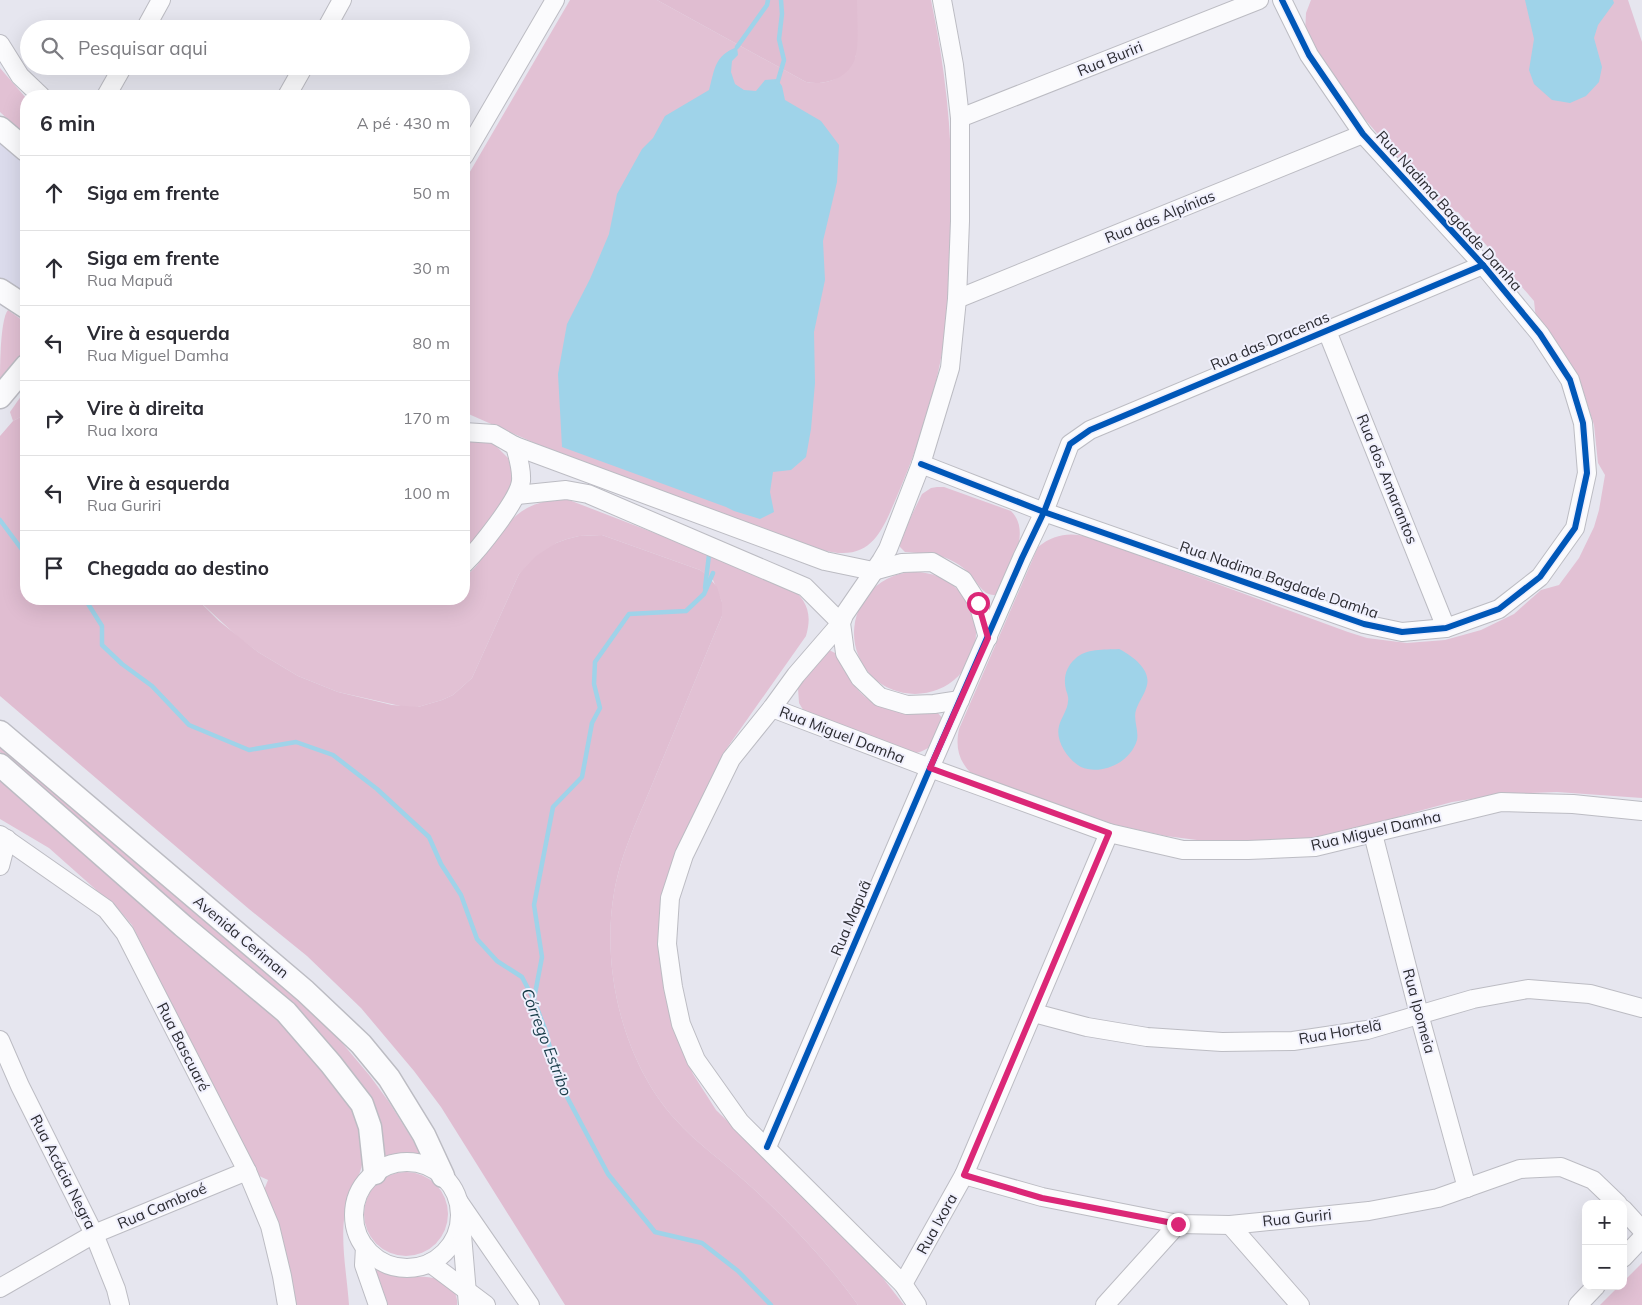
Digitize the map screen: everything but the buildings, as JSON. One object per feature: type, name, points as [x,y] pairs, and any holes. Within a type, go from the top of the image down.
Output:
[{"type":"street","points":[[150,20],[161,0]]},
{"type":"street","points":[[331,20],[342,0]]},
{"type":"street","points":[[470,146],[555,0]]},
{"type":"street","points":[[917,1305],[904,1284],[740,1122],[696,1060],[681,1024],[673,987],[667,944],[670,898],[684,855],[730,759],[772,708],[796,675],[841,623],[851,604],[877,566],[921,464],[950,368],[957,299],[960,221],[960,118],[954,65],[942,0]]},
{"type":"street","name":"Rua Buriri","points":[[960,118],[1259,0]]},
{"type":"street","name":"Rua Nadima Bagdade Damha","points":[[921,464],[1044,512],[1364,624],[1402,632],[1446,628],[1499,609],[1540,577],[1575,528],[1587,473],[1583,423],[1570,380],[1540,334],[1483,265],[1363,134],[1310,54],[1282,0]]},
{"type":"street","points":[[0,44],[20,76],[34,90]]},
{"type":"street","points":[[109,90],[118,75]]},
{"type":"street","points":[[290,90],[299,75]]},
{"type":"street","points":[[0,128],[20,145]]},
{"type":"street","name":"Rua das Alpínias","points":[[957,299],[1363,134]]},
{"type":"street","name":"Rua das Dracenas","points":[[1044,512],[1070,444],[1090,430],[1483,265]]},
{"type":"street","points":[[0,290],[20,303]]},
{"type":"street","name":"Rua dos Amarantos","points":[[1328,331],[1446,628]]},
{"type":"street","points":[[0,397],[20,373]]},
{"type":"street","points":[[470,423],[515,446],[825,561],[877,566],[932,562],[964,580],[978,603],[988,638]]},
{"type":"street","points":[[470,432],[494,434]]},
{"type":"street","points":[[470,558],[478,550],[517,494],[521,481],[519,459],[515,446]]},
{"type":"street","points":[[517,494],[566,490],[588,494],[805,587],[841,623],[845,653],[860,678],[880,697],[907,706],[960,700],[1044,512]]},
{"type":"street","name":"Rua Mapuã","points":[[767,1147],[960,700]]},
{"type":"street","name":"Rua Miguel Damha","points":[[772,708],[1109,833],[1183,850],[1315,847],[1501,802],[1573,804],[1642,811]]},
{"type":"street","name":"Avenida Ceriman","points":[[0,732],[305,990],[361,1044],[389,1078],[424,1135],[443,1176]]},
{"type":"street","name":"Avenida Ceriman","points":[[0,765],[184,926],[286,1012],[331,1064],[362,1104],[370,1127],[375,1173]]},
{"type":"street","name":"Rua Ixora","points":[[904,1284],[964,1175],[1109,833]]},
{"type":"street","name":"Rua Ipomeia","points":[[1373,834],[1419,1014],[1467,1188]]},
{"type":"street","points":[[0,866],[2,838]]},
{"type":"street","name":"Rua Bascuaré","points":[[2,838],[106,909],[125,933],[246,1171],[270,1226],[287,1305]]},
{"type":"street","name":"Rua Hortelã","points":[[1034,1013],[1087,1027],[1147,1037],[1222,1042],[1293,1041],[1367,1030],[1473,1000],[1528,989],[1590,994],[1642,1008]]},
{"type":"street","name":"Rua Acácia Negra","points":[[0,1040],[20,1086],[94,1234],[116,1289],[120,1305]]},
{"type":"street","points":[[459,1207],[458,1233],[447,1250],[430,1263],[413,1268],[395,1266],[378,1259],[365,1247],[357,1233],[354,1218],[356,1201],[364,1185],[375,1173],[392,1165],[410,1162],[428,1166],[443,1176],[453,1188],[459,1207],[468,1298]]},
{"type":"street","name":"Rua Guriri","points":[[964,1175],[1042,1198],[1178,1224],[1230,1225],[1369,1211],[1438,1198],[1520,1169],[1561,1167],[1593,1180],[1614,1200]]},
{"type":"street","name":"Rua Cambroé","points":[[0,1288],[94,1234],[246,1171]]},
{"type":"street","points":[[459,1207],[530,1305]]},
{"type":"street","points":[[1627,1214],[1642,1230]]},
{"type":"street","points":[[1105,1305],[1178,1224]]},
{"type":"street","points":[[1230,1225],[1300,1305]]},
{"type":"street","points":[[1627,1254],[1642,1238]]},
{"type":"street","points":[[365,1247],[364,1265],[378,1305]]},
{"type":"street","points":[[430,1263],[468,1298],[486,1305]]},
{"type":"street","points":[[1578,1305],[1592,1290]]},
{"type":"shaded area","points":[[570,0],[657,0],[806,82],[822,83],[842,74],[848,69],[856,55],[857,0],[931,0],[942,59],[949,117],[952,205],[949,300],[938,373],[918,444],[888,517],[874,539],[865,547],[854,552],[840,553],[822,550],[546,448],[470,415],[470,172]]},
{"type":"shaded area","points":[[657,0],[857,0],[858,36],[856,55],[849,69],[837,79],[822,83],[806,82]]},
{"type":"shaded area","points":[[1311,0],[1628,0],[1642,42],[1642,798],[1557,792],[1504,794],[1452,802],[1376,825],[1315,838],[1220,843],[1166,836],[1112,824],[973,775],[961,760],[958,748],[959,729],[1038,547],[1050,539],[1062,535],[1089,537],[1348,632],[1367,638],[1407,643],[1445,640],[1481,630],[1514,614],[1541,590],[1559,585],[1579,558],[1594,527],[1605,475],[1598,463],[1594,425],[1582,387],[1562,351],[1536,319],[1534,301],[1458,212],[1444,211],[1339,89],[1305,33],[1306,13]]},
{"type":"shaded area","points":[[0,68],[20,91],[20,130],[0,112]]},
{"type":"shaded area","points":[[0,128],[20,145],[20,303],[0,290]]},
{"type":"shaded area","points":[[8,310],[20,319],[20,358],[0,383],[0,356],[5,315]]},
{"type":"shaded area","points":[[20,398],[20,417],[13,421],[10,412]]},
{"type":"shaded area","points":[[20,417],[20,605],[203,605],[219,621],[258,652],[298,676],[338,692],[392,705],[418,707],[442,700],[453,695],[472,678],[519,574],[536,556],[556,543],[579,536],[602,535],[700,570],[707,575],[717,587],[722,602],[722,616],[631,835],[621,863],[614,893],[611,922],[611,952],[620,1013],[629,1042],[642,1070],[657,1096],[675,1119],[792,1226],[820,1256],[858,1305],[565,1305],[441,1107],[414,1071],[361,1008],[307,956],[249,909],[0,696],[0,436],[13,421]]},
{"type":"shaded area","points":[[470,440],[489,442],[508,458],[513,474],[511,491],[470,545]]},
{"type":"shaded area","points":[[944,487],[1011,511],[1017,519],[1020,529],[1017,550],[1001,590],[995,595],[986,593],[967,571],[952,561],[938,555],[905,552],[900,547],[900,539],[922,494],[931,488]]},
{"type":"shaded area","points":[[569,500],[787,584],[799,595],[806,607],[809,620],[806,636],[727,748],[676,858],[662,969],[665,992],[670,1014],[684,1054],[693,1074],[716,1110],[864,1254],[904,1305],[858,1305],[820,1256],[792,1226],[747,1183],[683,1128],[657,1096],[642,1070],[629,1042],[620,1013],[611,952],[611,922],[617,878],[631,835],[722,616],[722,602],[713,580],[700,570],[602,535],[579,536],[556,543],[519,574],[472,678],[453,695],[418,707],[405,707],[338,692],[298,676],[258,652],[238,637],[203,605],[470,605],[470,572],[476,567],[515,516],[533,505],[545,501]]},
{"type":"shaded area","points":[[915,572],[938,576],[958,590],[972,610],[976,633],[972,656],[958,676],[938,690],[915,694],[892,690],[872,676],[858,656],[854,633],[858,610],[872,590],[892,576]]},
{"type":"shaded area","points":[[829,650],[837,654],[847,675],[869,700],[889,710],[905,713],[937,712],[944,720],[931,745],[916,753],[805,713],[799,703],[798,688],[824,652]]},
{"type":"shaded area","points":[[0,737],[322,1019],[370,1076],[389,1102],[422,1155],[401,1155],[383,1159],[384,1146],[380,1122],[146,882],[0,752]]},
{"type":"shaded area","points":[[0,777],[283,1020],[357,1115],[362,1136],[363,1159],[360,1172],[347,1201],[344,1223],[349,1305],[294,1305],[264,1190],[268,1180],[255,1174],[132,925],[120,911],[49,848],[0,819]]},
{"type":"shaded area","points":[[406,1172],[422,1175],[436,1184],[445,1198],[448,1214],[445,1230],[436,1244],[422,1253],[406,1256],[390,1253],[376,1244],[367,1230],[364,1214],[367,1198],[376,1184],[390,1175]]},
{"type":"shaded area","points":[[1642,1263],[1642,1305],[1600,1305],[1615,1290],[1627,1290],[1627,1278]]},
{"type":"shaded area","points":[[370,1264],[386,1272],[403,1277],[438,1279],[452,1289],[457,1299],[457,1305],[388,1305],[385,1302]]},
{"type":"water","points":[[1525,0],[1613,0],[1614,3],[1598,25],[1594,38],[1602,67],[1599,82],[1586,96],[1570,103],[1552,100],[1534,84],[1529,70],[1534,39]]},
{"type":"water","points":[[737,47],[738,55],[732,61],[731,72],[735,84],[744,90],[756,91],[765,80],[777,79],[782,86],[785,100],[821,121],[839,145],[837,182],[823,241],[825,280],[814,332],[815,383],[811,429],[806,457],[791,470],[773,472],[770,492],[774,512],[760,519],[562,447],[558,374],[567,324],[590,279],[609,234],[617,194],[642,149],[653,138],[665,116],[709,90],[714,70],[720,59]]},
{"type":"water","points":[[1119,649],[1139,663],[1146,673],[1147,685],[1135,714],[1137,740],[1129,755],[1115,765],[1098,770],[1081,767],[1067,755],[1061,744],[1058,732],[1068,700],[1065,686],[1066,673],[1069,666],[1079,655],[1096,650]]},
{"type":"waterway","points":[[737,47],[767,5],[768,0]]},
{"type":"waterway","points":[[777,84],[784,60],[779,39],[782,14],[781,0]]},
{"type":"waterway","name":"Córrego Estribo","points":[[0,520],[20,547]]},
{"type":"waterway","points":[[705,588],[709,555]]},
{"type":"waterway","points":[[534,999],[542,957],[534,905],[553,807],[582,777],[592,723],[600,708],[594,684],[595,662],[629,614],[686,611],[704,594],[713,573]]},
{"type":"waterway","name":"Córrego Estribo","points":[[89,605],[102,626],[102,645],[122,664],[152,686],[189,725],[249,750],[296,742],[333,755],[377,789],[429,837],[441,864],[461,895],[477,939],[497,961],[522,977],[534,1000],[546,1032],[558,1080],[608,1174],[655,1232],[702,1243],[738,1271],[771,1305]]},
{"type":"cycle path","points":[[921,464],[1044,512],[1364,624],[1402,632],[1446,628],[1499,609],[1540,577],[1575,528],[1587,473],[1583,423],[1570,380],[1540,334],[1483,265],[1363,134],[1309,55],[1282,0]]},
{"type":"cycle path","points":[[767,1147],[930,768],[1044,512],[1070,444],[1090,430],[1483,265]]},
{"type":"route","points":[[978,603],[988,638],[930,768],[1109,833],[964,1175],[1042,1198],[1178,1224]]}]
